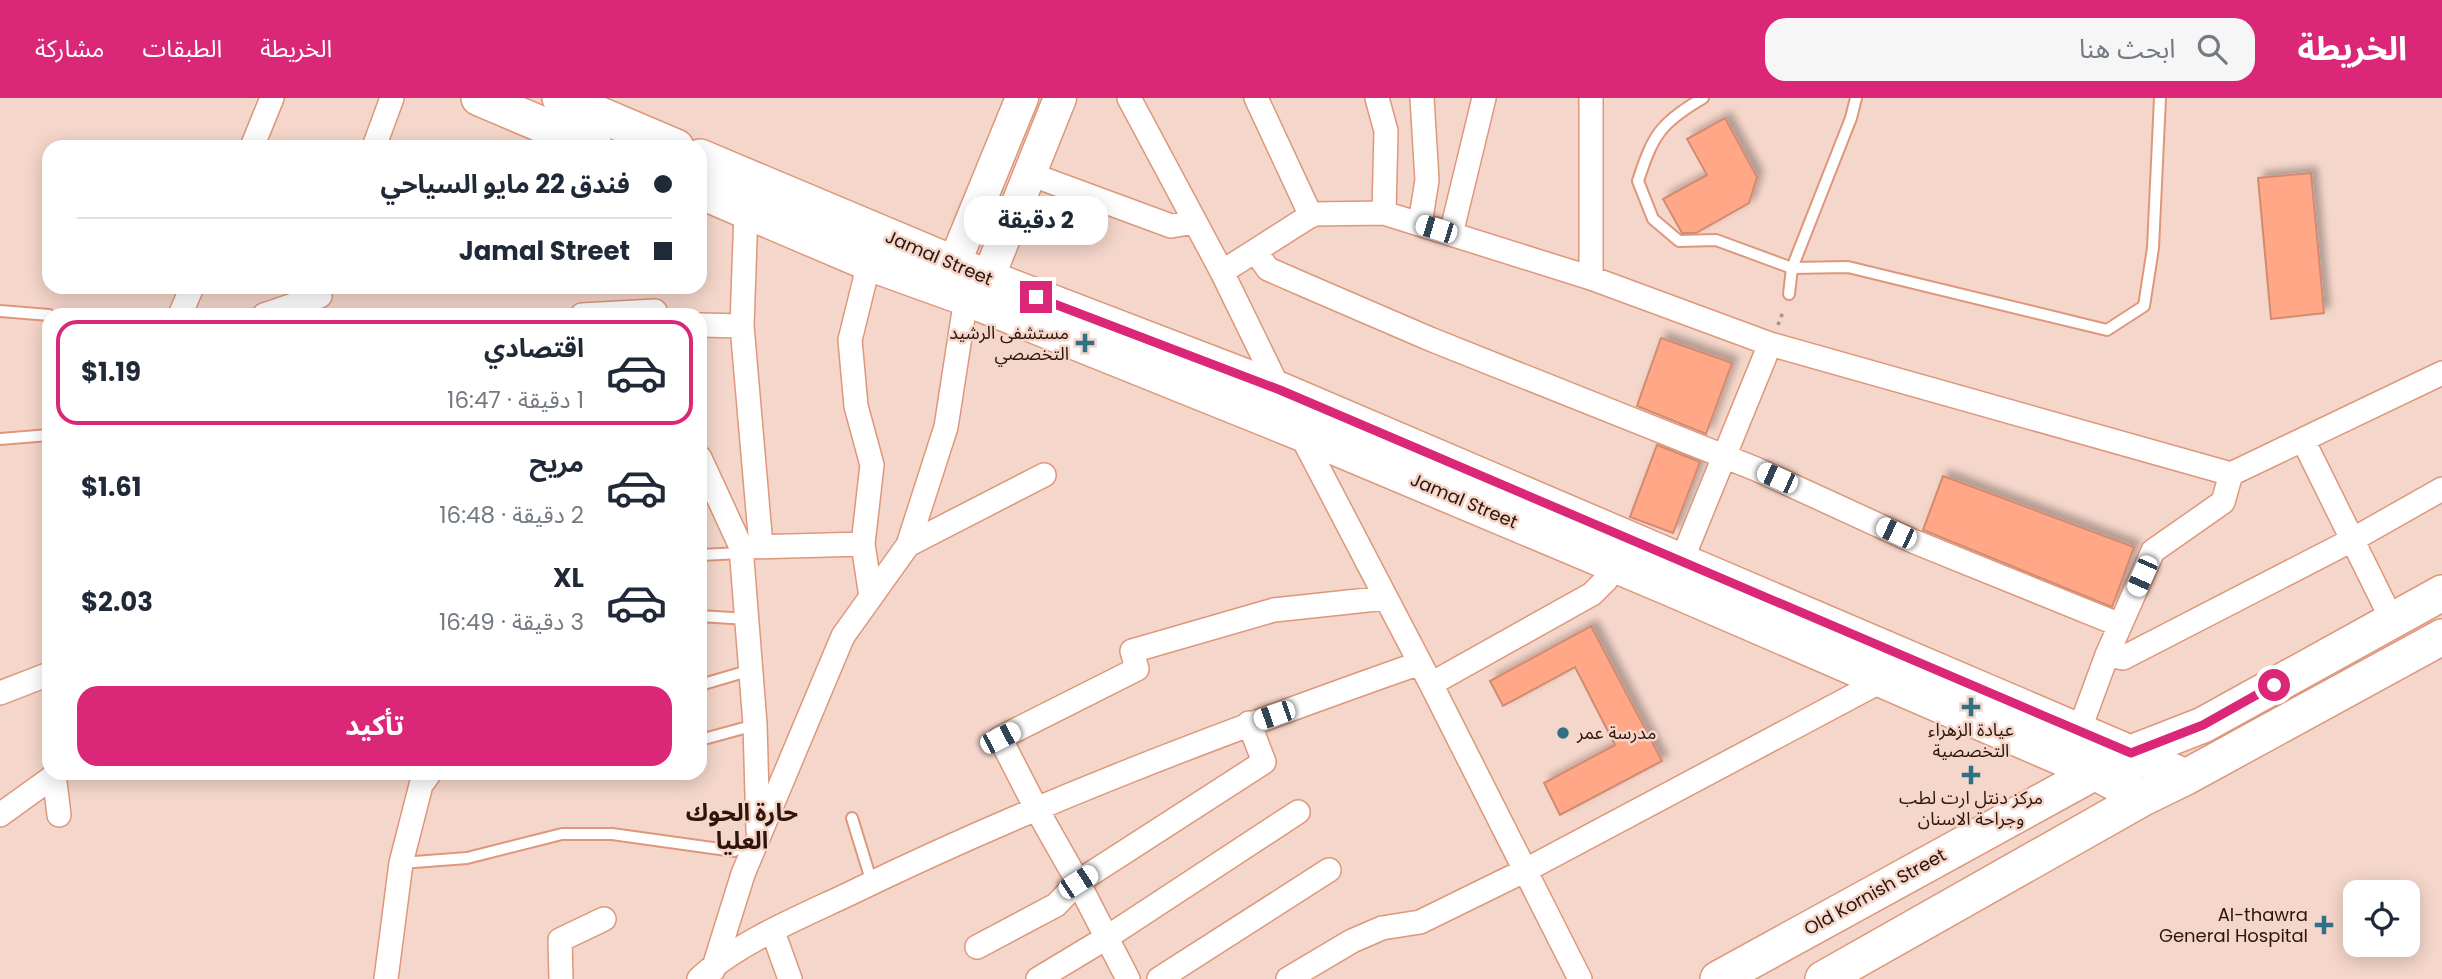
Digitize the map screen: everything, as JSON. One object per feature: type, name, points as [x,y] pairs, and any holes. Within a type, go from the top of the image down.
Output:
[{"type":"main road","points":[[479,98],[578,140]]},
{"type":"main road","points":[[560,98],[659,140]]},
{"type":"main road","name":"Jamal Street","points":[[707,160],[954,264],[977,288],[1299,432],[1616,565],[1676,574],[2079,731],[2186,777]]},
{"type":"main road","name":"Jamal Street","points":[[707,194],[869,263],[977,288],[1280,390],[1676,574],[1883,680],[2095,772],[2143,798]]},
{"type":"main road","name":"Old Kornish Street","points":[[1718,979],[2095,772],[2131,753],[2203,725],[2442,593]]},
{"type":"main road","points":[[1823,979],[2143,798],[2442,637]]},
{"type":"street","points":[[255,140],[272,98]]},
{"type":"street","points":[[377,140],[392,98]]},
{"type":"street","points":[[954,264],[1022,98]]},
{"type":"street","points":[[709,974],[743,874],[843,636],[908,545],[946,427],[977,288],[1030,174],[1060,98]]},
{"type":"street","points":[[1129,98],[1222,272],[1299,432],[1580,979]]},
{"type":"street","points":[[1255,98],[1311,216]]},
{"type":"street","points":[[1377,98],[1386,131],[1384,213]]},
{"type":"street","points":[[1420,224],[1427,180],[1422,98]]},
{"type":"street","points":[[1451,234],[1483,98]]},
{"type":"street","points":[[1591,98],[1591,278]]},
{"type":"street","points":[[1030,174],[1171,226],[1195,222]]},
{"type":"street","points":[[746,211],[742,326],[748,549],[747,619],[755,724],[758,838]]},
{"type":"street","points":[[1222,272],[1314,214],[1384,213],[1591,278],[1770,344],[2231,474],[2442,373]]},
{"type":"street","points":[[1255,251],[1268,269],[1307,286],[1430,339],[1724,456],[1915,542],[2120,625]]},
{"type":"street","points":[[869,263],[850,340],[856,406],[872,465],[863,544],[871,597]]},
{"type":"street","points":[[289,308],[321,299]]},
{"type":"street","points":[[707,325],[742,326]]},
{"type":"street","points":[[1676,574],[1770,344]]},
{"type":"street","points":[[2303,440],[2392,620]]},
{"type":"street","points":[[707,471],[748,549]]},
{"type":"street","points":[[2079,731],[2107,655],[2153,551],[2223,502],[2231,474]]},
{"type":"street","points":[[908,545],[1044,475]]},
{"type":"street","points":[[2107,655],[2123,658],[2352,540],[2442,489]]},
{"type":"street","points":[[748,549],[863,544]]},
{"type":"street","points":[[709,974],[773,932],[872,883],[1036,808],[1250,723],[1425,674],[1592,593],[1606,580],[1616,565]]},
{"type":"street","points":[[1128,979],[1000,738],[1137,669],[1132,652],[1274,610],[1386,598]]},
{"type":"street","points":[[0,693],[42,677]]},
{"type":"street","points":[[1288,979],[1352,941],[1382,928],[1420,922],[1524,871],[1883,680]]},
{"type":"street","points":[[977,947],[1056,905],[1078,882],[1264,762],[1250,723]]},
{"type":"street","points":[[0,815],[47,780]]},
{"type":"street","points":[[55,780],[59,815]]},
{"type":"street","points":[[386,979],[401,863],[422,780]]},
{"type":"street","points":[[1038,979],[1107,938],[1297,812]]},
{"type":"street","points":[[1159,979],[1329,870]]},
{"type":"street","points":[[561,979],[561,940],[604,919]]},
{"type":"street","points":[[773,932],[790,979]]},
{"type":"lane","points":[[1703,98],[1675,115],[1650,144],[1638,181],[1653,219],[1679,241],[1716,240],[1792,268],[1848,267],[2107,330],[2144,306],[2153,248],[2160,98]]},
{"type":"lane","points":[[1789,294],[1792,268],[1851,118],[1856,98]]},
{"type":"lane","points":[[0,310],[42,314]]},
{"type":"lane","points":[[0,439],[42,436]]},
{"type":"lane","points":[[707,554],[748,549]]},
{"type":"lane","points":[[707,616],[747,619]]},
{"type":"lane","points":[[707,683],[751,670]]},
{"type":"lane","points":[[707,738],[755,724]]},
{"type":"lane","points":[[852,818],[872,883]]},
{"type":"lane","points":[[401,863],[467,858],[562,834],[611,834],[734,851],[758,838]]},
{"type":"path","points":[[1770,344],[1789,294]]},
{"type":"building","points":[[1725,118],[1757,177],[1749,203],[1696,233],[1682,233],[1663,199],[1707,175],[1687,139]]},
{"type":"building","points":[[2311,173],[2324,313],[2271,319],[2258,178]]},
{"type":"building","points":[[1661,338],[1732,363],[1706,434],[1637,406]]},
{"type":"building","points":[[1657,445],[1700,462],[1673,533],[1630,517]]},
{"type":"building","points":[[1943,476],[2134,547],[2112,607],[1923,530]]},
{"type":"building","points":[[1591,626],[1662,761],[1560,815],[1544,783],[1615,745],[1575,667],[1503,706],[1490,681]]},
{"type":"place","name":"مستشفى الرشيد التخصصي","points":[[1085,343]]},
{"type":"place","name":"عيادة الزهراء التخصصية","points":[[1971,707]]},
{"type":"place","name":"مدرسة عمر","points":[[1563,733]]},
{"type":"place","name":"مركز دنتل ارت لطب وجراحة الاسنان","points":[[1971,775]]},
{"type":"place","name":"Al-thawra General Hospital","points":[[2324,925]]},
{"type":"district","name":"حارة الحوك العليا","points":[[742,827]]},
{"type":"route","points":[[1036,297],[1280,390],[2131,753],[2203,725],[2274,685]]}]
